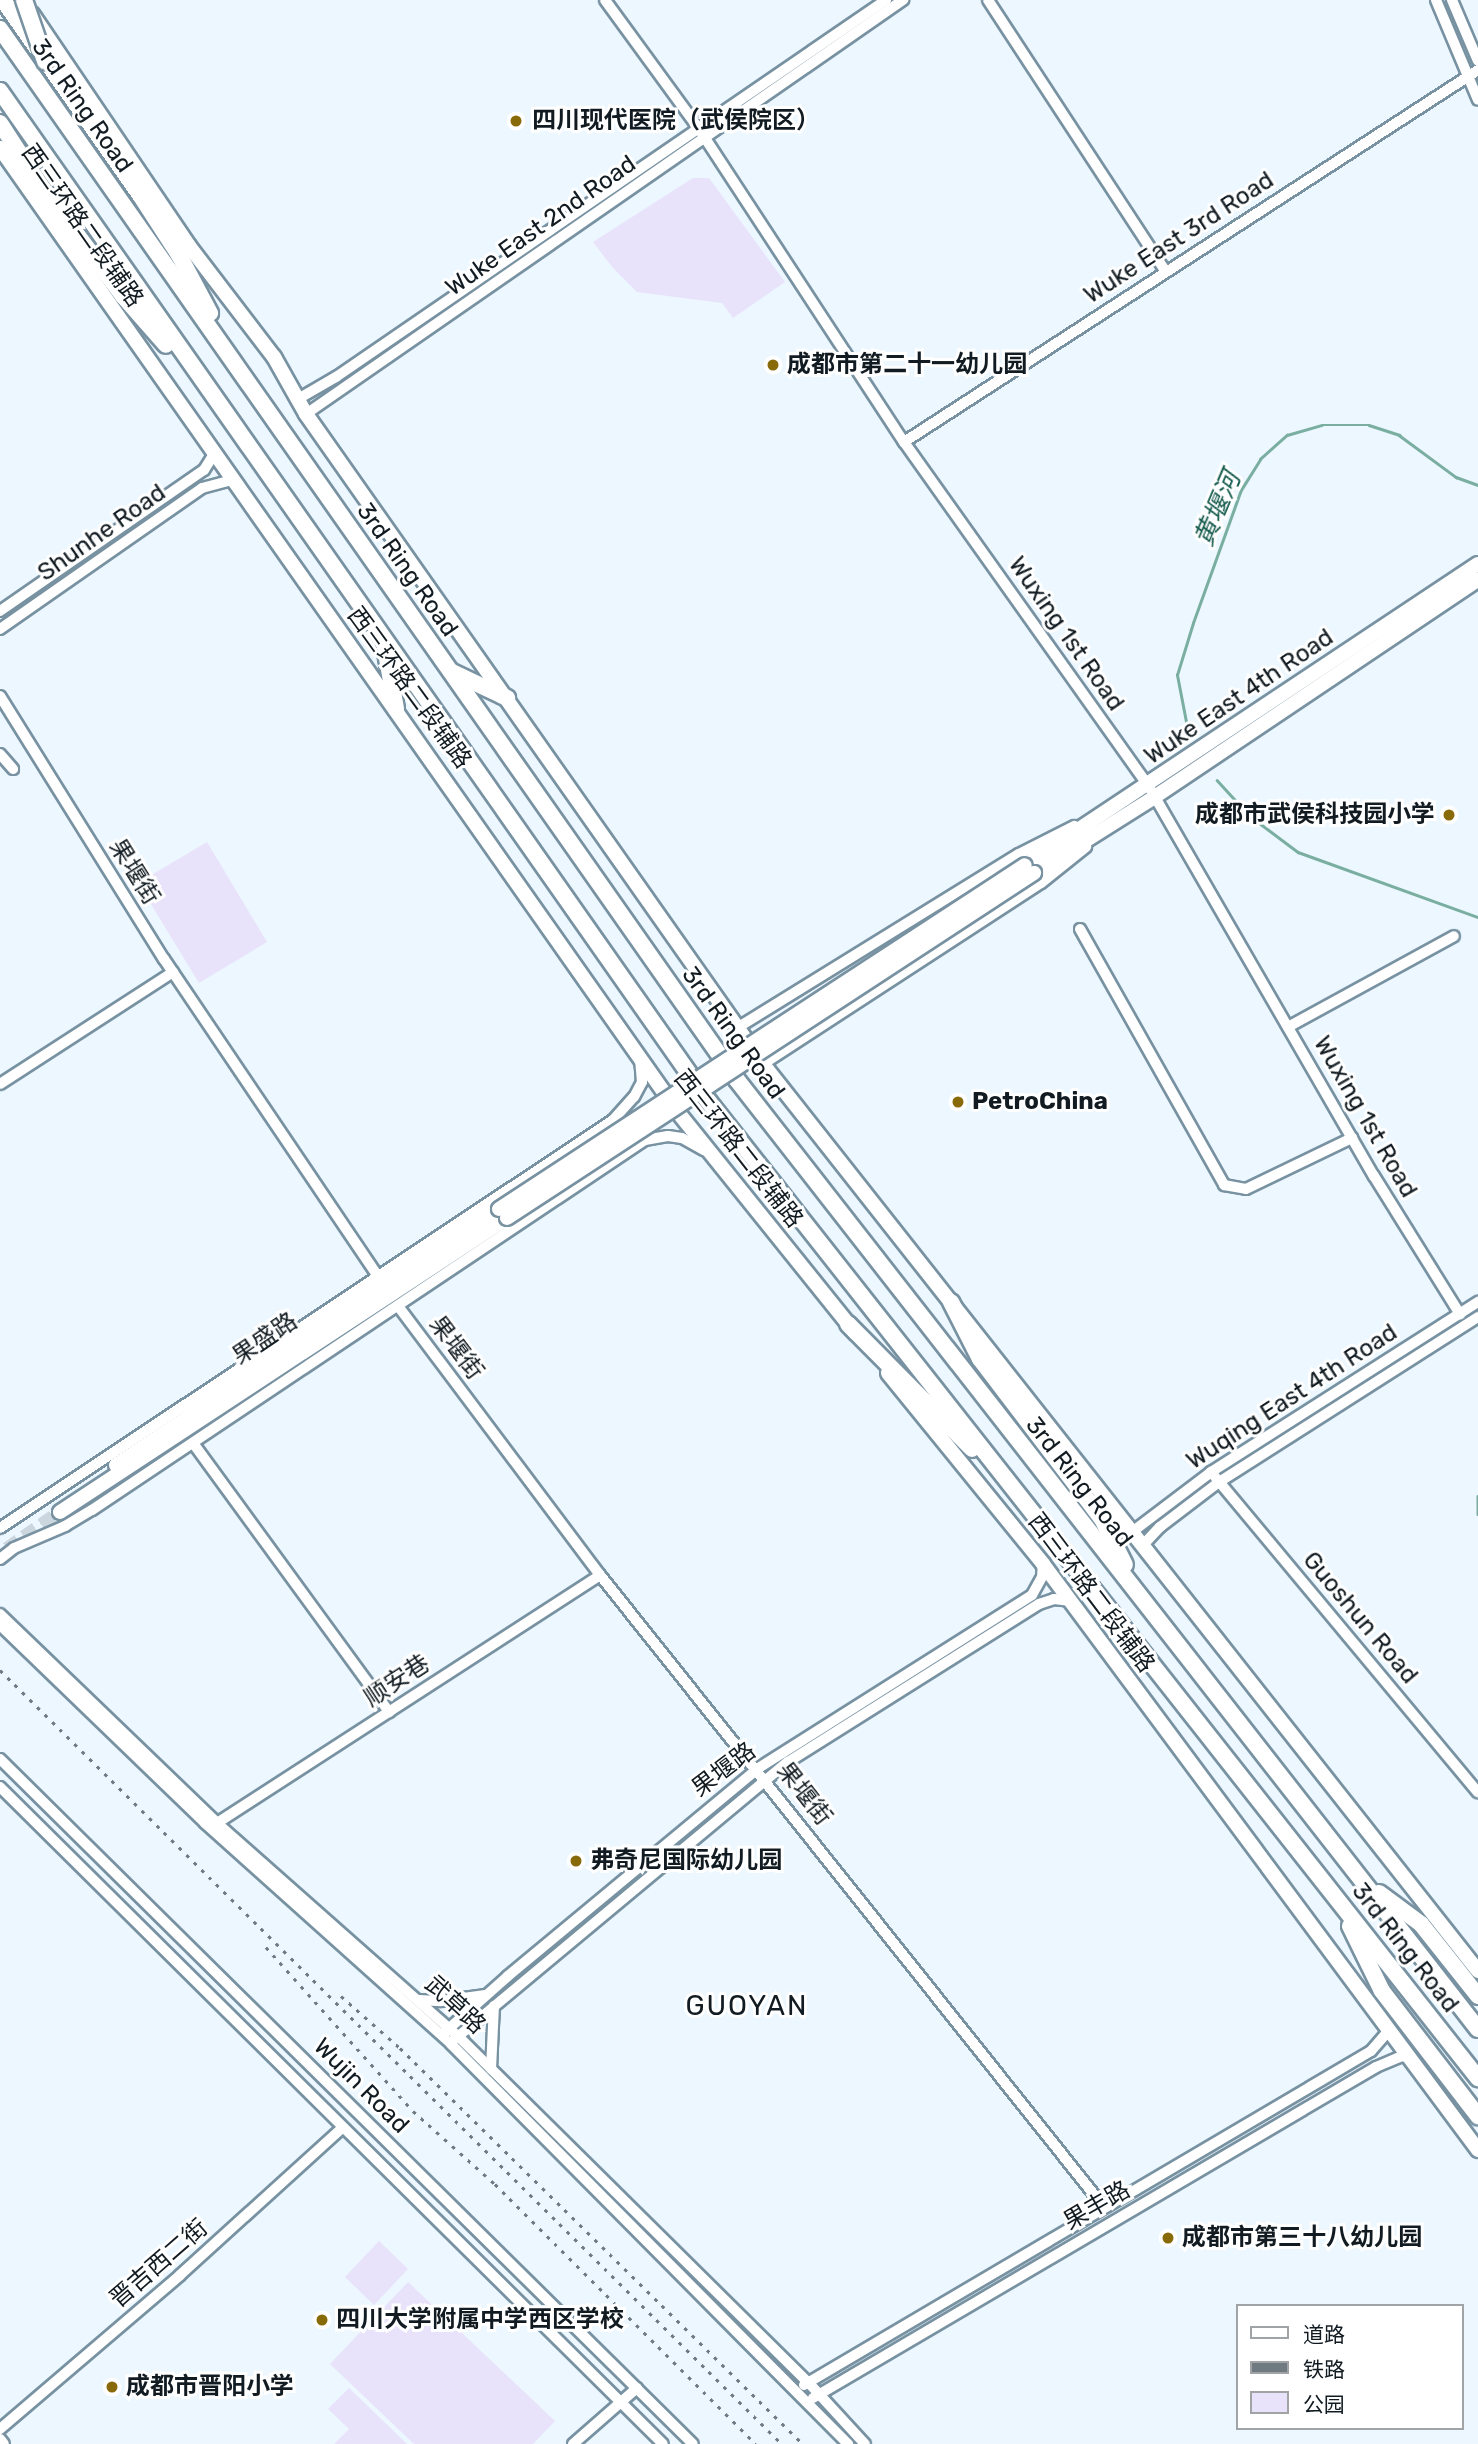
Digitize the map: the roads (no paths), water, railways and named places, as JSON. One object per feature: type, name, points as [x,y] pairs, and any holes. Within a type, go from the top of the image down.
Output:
[{"type":"highway","points":[[3,0],[140,195],[178,255],[245,379]]},
{"type":"highway","points":[[23,0],[45,61]]},
{"type":"highway","name":"3rd Ring Road","points":[[0,29],[737,1080],[1478,2029]]},
{"type":"highway","name":"3rd Ring Road","points":[[0,91],[709,1102],[1478,2078]]},
{"type":"highway","points":[[0,123],[40,185],[122,296],[215,400]]},
{"type":"highway","points":[[384,641],[396,709]]},
{"type":"highway","points":[[450,671],[507,698]]},
{"type":"highway","points":[[951,1302],[980,1359],[1102,1519],[1142,1599]]},
{"type":"highway","points":[[848,1324],[1028,1505]]},
{"type":"highway","points":[[1362,1880],[1421,1924],[1478,1996]]},
{"type":"highway","points":[[1335,1895],[1382,1991],[1478,2116]]},
{"type":"main road","points":[[23,0],[189,246],[274,357],[306,414],[763,1064],[1478,1971]]},
{"type":"main road","name":"西三环路二段辅路","points":[[0,148],[640,1058],[713,1156],[1043,1564],[1478,2150]]},
{"type":"main road","name":"Wuke East 4th Road","points":[[1029,869],[1112,825],[1151,791],[1478,564]]},
{"type":"main road","name":"Wuke East 4th Road","points":[[1029,869],[1097,815],[1151,791],[1478,580]]},
{"type":"main road","name":"果盛路","points":[[57,1509],[1029,869]]},
{"type":"street","name":"Wuxing 1st Road","points":[[605,0],[702,134],[904,442],[1151,791],[1352,1138],[1460,1314]]},
{"type":"street","name":"Wuke East 2nd Road","points":[[306,414],[702,134],[886,0]]},
{"type":"street","name":"Wuke East 2nd Road","points":[[298,398],[336,377],[903,0]]},
{"type":"street","points":[[988,0],[1165,271]]},
{"type":"street","points":[[1436,0],[1473,74],[1478,100]]},
{"type":"street","points":[[1452,0],[1478,61]]},
{"type":"street","name":"Wuke East 3rd Road","points":[[904,442],[1473,74]]},
{"type":"street","name":"Shunhe Road","points":[[0,611],[204,470],[214,454]]},
{"type":"street","name":"Shunhe Road","points":[[0,629],[202,488],[232,480]]},
{"type":"street","name":"果堰街","points":[[0,696],[173,972],[378,1276]]},
{"type":"street","points":[[0,754],[13,769]]},
{"type":"street","points":[[737,1028],[1019,854],[1097,815]]},
{"type":"street","points":[[763,1064],[1041,883],[1112,825]]},
{"type":"street","points":[[1080,929],[1224,1185],[1246,1189],[1352,1138]]},
{"type":"street","points":[[1288,1027],[1454,936]]},
{"type":"street","points":[[0,1084],[173,972]]},
{"type":"street","points":[[0,1528],[613,1120],[634,1097],[642,1082],[640,1058]]},
{"type":"street","points":[[0,1559],[26,1542],[65,1526],[645,1140],[655,1136],[682,1138],[713,1156]]},
{"type":"street","points":[[260,1398],[290,1357],[340,1301]]},
{"type":"street","name":"Wuqing East 4th Road","points":[[1132,1532],[1210,1472],[1478,1302]]},
{"type":"street","name":"果堰街","points":[[398,1306],[600,1574],[766,1779],[1104,2207]]},
{"type":"street","name":"Wuqing East 4th Road","points":[[1143,1545],[1160,1527],[1219,1482],[1478,1317]]},
{"type":"street","points":[[244,1366],[290,1357],[357,1334]]},
{"type":"street","points":[[192,1443],[389,1712]]},
{"type":"street","name":"Guoshun Road","points":[[1210,1472],[1478,1792]]},
{"type":"street","name":"果堰路","points":[[450,2036],[487,1995],[757,1769],[1032,1595],[1042,1577],[1043,1564]]},
{"type":"street","name":"顺安巷","points":[[218,1823],[600,1574]]},
{"type":"street","name":"果堰路","points":[[450,2036],[494,2006],[788,1762],[1039,1604],[1054,1599],[1070,1601]]},
{"type":"street","name":"武草路","points":[[0,1614],[218,1823],[419,2000],[450,2036],[848,2444]]},
{"type":"street","name":"武草路","points":[[0,1625],[205,1823],[491,2069],[807,2382],[865,2444]]},
{"type":"street","name":"Wujin Road","points":[[0,1759],[693,2444]]},
{"type":"street","name":"Wujin Road","points":[[0,1787],[663,2444]]},
{"type":"street","points":[[419,2000],[441,2001],[487,1995]]},
{"type":"street","points":[[491,2069],[494,2006]]},
{"type":"street","name":"果丰路","points":[[797,2389],[1371,2052],[1389,2030]]},
{"type":"street","name":"果丰路","points":[[808,2402],[1376,2067],[1402,2056],[1410,2058]]},
{"type":"street","name":"晋吉西二街","points":[[0,2429],[180,2276],[342,2128]]},
{"type":"street","points":[[573,2444],[622,2404],[637,2388]]},
{"type":"street","points":[[0,2440],[4,2444]]},
{"type":"waterway","name":"黄堰河","points":[[1187,727],[1177,675],[1193,623],[1241,490],[1260,459],[1287,435],[1322,425],[1369,425],[1399,435],[1456,477],[1478,485]]},
{"type":"waterway","name":"黄堰河","points":[[1217,780],[1250,816],[1298,852],[1478,917]]},
{"type":"waterway","name":"黄堰河","points":[[1478,1496],[1478,1514]]},
{"type":"tunnel","points":[[7,1549],[60,1512]]},
{"type":"railway","points":[[0,1670],[782,2444]]},
{"type":"railway","points":[[266,1947],[413,2111],[495,2184],[756,2444]]},
{"type":"railway","points":[[341,1996],[400,2048],[803,2444]]},
{"type":"place","name":"四川现代医院（武侯院区）","points":[[516,121]]},
{"type":"place","name":"成都市第二十一幼儿园","points":[[773,365]]},
{"type":"place","name":"成都市武侯科技园小学","points":[[1449,815]]},
{"type":"place","name":"PetroChina","points":[[958,1102]]},
{"type":"place","name":"弗奇尼国际幼儿园","points":[[576,1861]]},
{"type":"place","name":"成都市第三十八幼儿园","points":[[1168,2238]]},
{"type":"place","name":"四川大学附属中学西区学校","points":[[322,2320]]},
{"type":"place","name":"成都市晋阳小学","points":[[112,2387]]},
{"type":"district","name":"GUOYAN","points":[[747,2006]]}]
